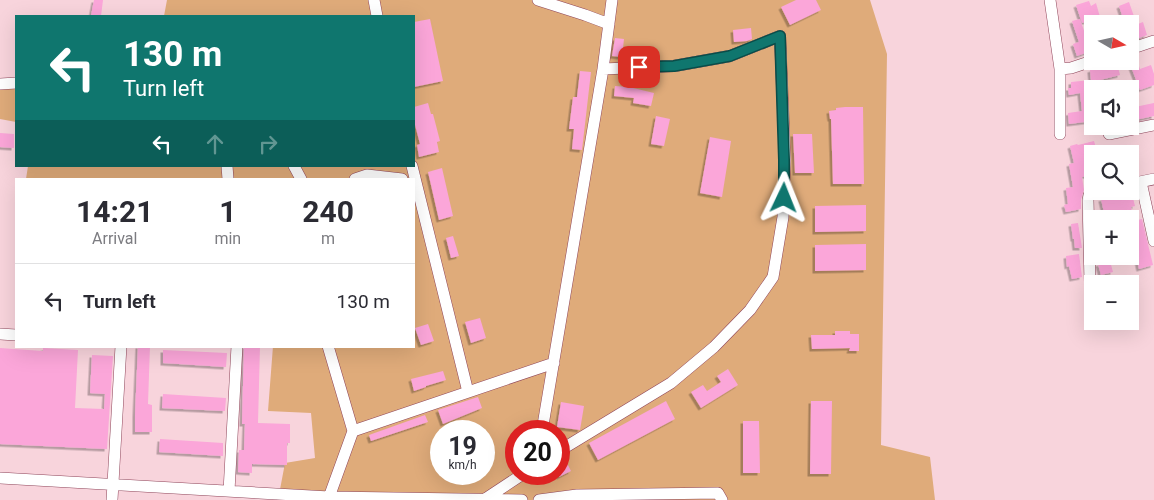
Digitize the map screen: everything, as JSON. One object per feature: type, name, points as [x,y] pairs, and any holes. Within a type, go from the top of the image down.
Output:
[{"type":"street","points":[[374,0],[377,15]]},
{"type":"street","points":[[538,0],[609,24]]},
{"type":"street","points":[[544,420],[603,68],[612,0]]},
{"type":"street","points":[[1050,0],[1060,69],[1060,134]]},
{"type":"street","points":[[570,445],[671,383],[714,346],[750,310],[773,277],[783,217],[784,160],[780,36],[730,56],[674,66],[603,68]]},
{"type":"street","points":[[1139,46],[1154,41]]},
{"type":"street","points":[[1060,69],[1084,64]]},
{"type":"street","points":[[0,84],[15,83]]},
{"type":"street","points":[[1139,128],[1154,125]]},
{"type":"street","points":[[356,178],[366,170],[398,178]]},
{"type":"street","points":[[1139,182],[1154,179]]},
{"type":"street","points":[[415,180],[468,392]]},
{"type":"street","points":[[1139,195],[1154,241]]},
{"type":"street","points":[[1088,200],[1090,275]]},
{"type":"street","points":[[0,334],[15,335]]},
{"type":"street","points":[[112,500],[121,348]]},
{"type":"street","points":[[229,491],[237,348]]},
{"type":"street","points":[[328,498],[354,431],[329,348]]},
{"type":"street","points":[[354,431],[554,363]]},
{"type":"street","points":[[0,478],[328,498],[522,500]]},
{"type":"street","points":[[485,499],[506,485]]},
{"type":"street","points":[[539,500],[577,495],[718,493],[722,500]]},
{"type":"shaded area","points":[[167,0],[870,0],[887,54],[881,445],[930,457],[935,500],[278,500],[285,463],[315,458],[311,413],[268,411],[273,348],[415,348],[415,178],[26,178],[28,167],[415,167],[415,15],[164,15]]},
{"type":"shaded area","points":[[0,87],[15,87],[15,122],[0,119]]},
{"type":"building","points":[[94,0],[103,0],[101,15],[91,15]]},
{"type":"building","points":[[796,0],[816,0],[821,10],[790,25],[781,7]]},
{"type":"building","points":[[1089,1],[1091,6],[1096,3],[1099,15],[1084,15],[1084,22],[1082,23],[1076,5]]},
{"type":"building","points":[[1129,2],[1134,15],[1122,15],[1119,6]]},
{"type":"building","points":[[430,19],[443,81],[415,87],[415,22]]},
{"type":"building","points":[[1080,19],[1084,31],[1084,54],[1077,56],[1073,44],[1079,42],[1072,21]]},
{"type":"building","points":[[1143,22],[1147,35],[1139,38],[1139,24]]},
{"type":"building","points":[[751,28],[752,39],[734,42],[733,30]]},
{"type":"building","points":[[615,38],[624,39],[622,57],[612,56]]},
{"type":"building","points":[[1151,65],[1154,74],[1154,85],[1140,90],[1139,80],[1136,80],[1132,70],[1139,70],[1139,66],[1140,69]]},
{"type":"building","points":[[1090,70],[1119,70],[1120,75],[1100,80],[1091,80]]},
{"type":"building","points":[[580,71],[591,72],[582,150],[572,149],[574,129],[569,129],[573,97],[577,97]]},
{"type":"building","points":[[1084,81],[1084,122],[1069,124],[1068,113],[1082,111],[1080,93],[1069,95],[1068,88],[1071,88],[1071,82]]},
{"type":"building","points":[[615,86],[654,93],[651,106],[633,103],[634,98],[614,96]]},
{"type":"building","points":[[428,103],[440,141],[437,142],[439,152],[419,157],[417,145],[420,144],[415,125],[415,107]]},
{"type":"building","points":[[1154,103],[1154,116],[1139,119],[1139,106]]},
{"type":"building","points":[[845,107],[863,107],[864,184],[833,184],[831,119],[829,111]]},
{"type":"building","points":[[656,116],[670,119],[664,146],[651,144]]},
{"type":"building","points":[[0,133],[14,134],[14,148],[0,147]]},
{"type":"building","points":[[793,134],[812,134],[814,173],[795,173]]},
{"type":"building","points":[[710,137],[731,141],[722,197],[700,193]]},
{"type":"building","points":[[1094,141],[1095,145],[1084,145],[1084,177],[1082,177],[1084,190],[1081,199],[1081,209],[1066,212],[1064,205],[1068,204],[1066,188],[1073,187],[1069,164],[1074,163],[1070,146]]},
{"type":"building","points":[[442,168],[453,216],[439,220],[428,172]]},
{"type":"building","points":[[1101,200],[1134,200],[1135,206],[1131,207],[1132,210],[1103,210]]},
{"type":"building","points":[[866,205],[866,231],[815,232],[815,206]]},
{"type":"building","points":[[1142,219],[1153,265],[1139,269],[1138,265],[1139,220]]},
{"type":"building","points":[[1078,223],[1082,248],[1075,248],[1073,239],[1071,224]]},
{"type":"building","points":[[453,236],[459,256],[451,258],[446,238]]},
{"type":"building","points":[[866,244],[866,270],[815,271],[815,245]]},
{"type":"building","points":[[1079,254],[1082,277],[1072,279],[1069,266],[1067,267],[1066,256]]},
{"type":"building","points":[[1098,265],[1111,265],[1113,272],[1101,275]]},
{"type":"building","points":[[480,318],[486,338],[471,343],[465,322]]},
{"type":"building","points":[[428,324],[434,341],[421,345],[415,328]]},
{"type":"building","points":[[835,331],[850,331],[850,334],[859,334],[859,351],[849,351],[850,348],[812,349],[811,335],[835,335]]},
{"type":"building","points":[[0,348],[43,351],[43,348],[78,350],[75,408],[104,409],[105,394],[90,393],[92,355],[113,356],[107,449],[0,444]]},
{"type":"building","points":[[138,348],[150,348],[148,404],[152,405],[152,432],[135,432]]},
{"type":"building","points":[[244,348],[260,348],[258,423],[290,424],[290,443],[287,443],[287,465],[252,464],[252,473],[238,472],[239,450],[244,450],[245,424],[242,424]]},
{"type":"building","points":[[163,350],[227,353],[226,367],[163,363]]},
{"type":"building","points":[[728,369],[738,385],[701,408],[691,392],[703,385],[707,391],[721,382],[717,376]]},
{"type":"building","points":[[443,371],[446,380],[414,391],[411,379]]},
{"type":"building","points":[[163,394],[226,398],[225,411],[162,408]]},
{"type":"building","points":[[478,397],[482,408],[453,420],[442,420],[438,410]]},
{"type":"building","points":[[666,401],[675,419],[598,460],[589,443]]},
{"type":"building","points":[[811,401],[832,401],[831,474],[810,474]]},
{"type":"building","points":[[561,402],[584,406],[580,430],[570,429],[570,420],[558,420]]},
{"type":"building","points":[[425,415],[428,422],[371,441],[369,435]]},
{"type":"building","points":[[743,421],[759,421],[760,473],[743,473]]},
{"type":"building","points":[[160,439],[223,443],[223,456],[159,452]]},
{"type":"route","points":[[639,67],[674,66],[730,56],[780,36],[784,198]]}]
